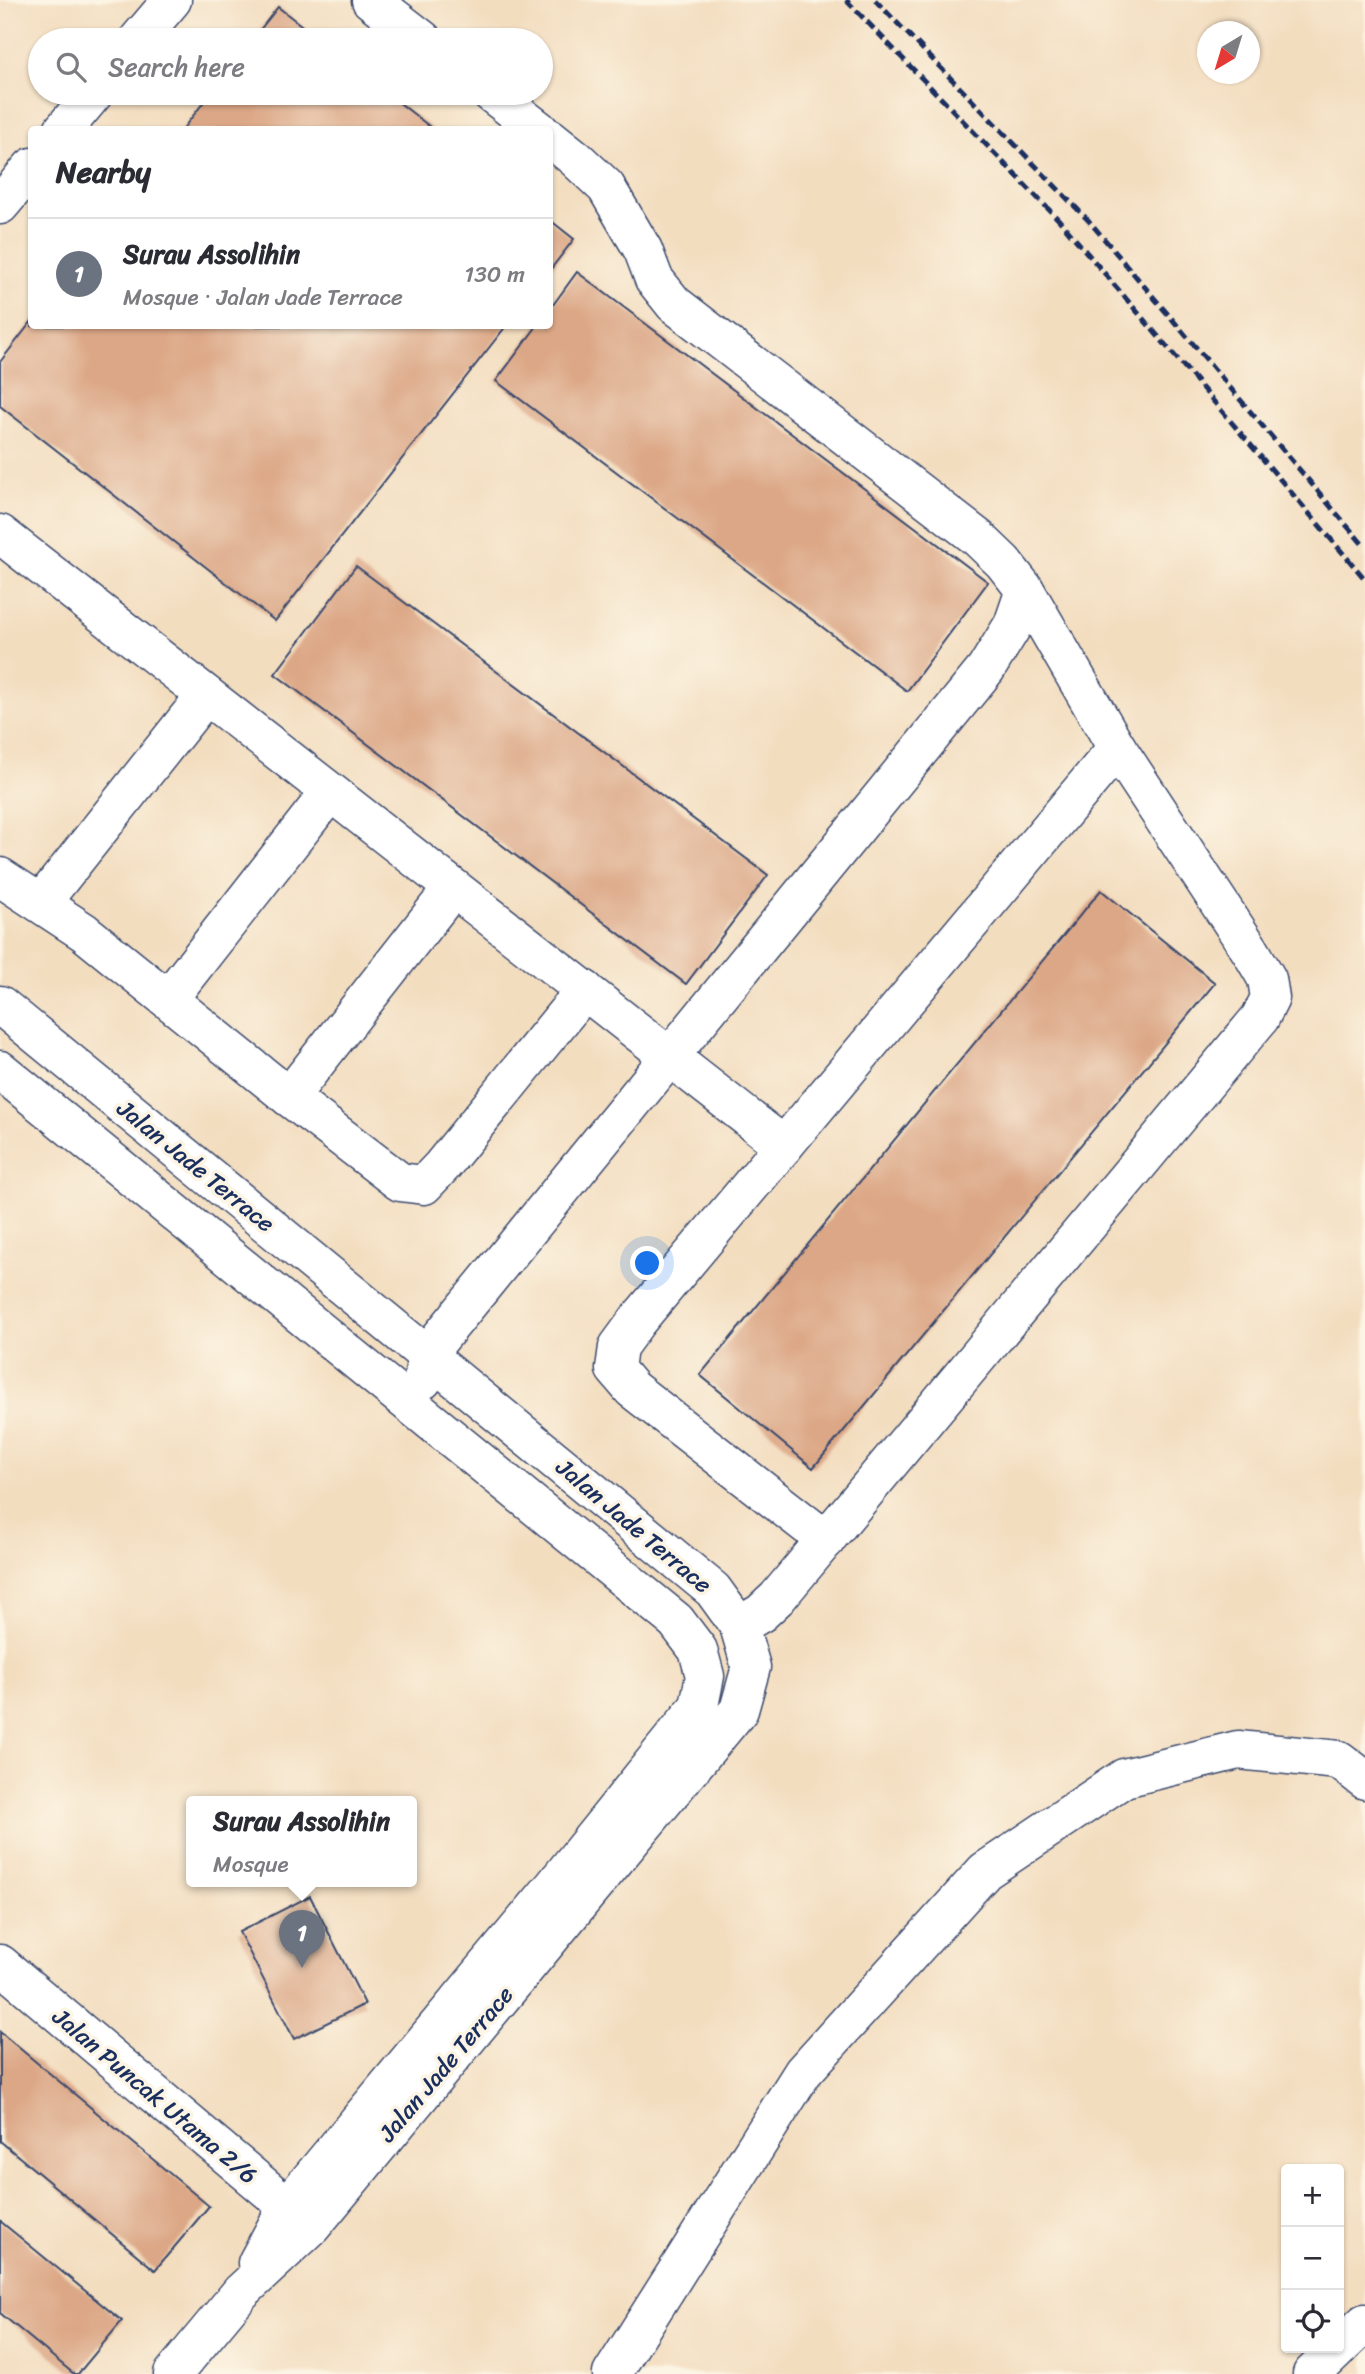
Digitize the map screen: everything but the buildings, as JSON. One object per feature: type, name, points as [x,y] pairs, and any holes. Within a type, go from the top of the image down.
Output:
[{"type":"street","points":[[148,28],[172,0]]},
{"type":"street","points":[[371,0],[407,28]]},
{"type":"street","points":[[66,126],[84,105]]},
{"type":"street","points":[[507,105],[534,126]]},
{"type":"street","points":[[553,140],[606,187],[643,250],[654,279],[674,304],[978,538],[1003,562],[1026,590],[1117,748],[1255,959],[1267,979],[1270,998],[1260,1018],[777,1598],[761,1613],[739,1626]]},
{"type":"street","points":[[0,205],[28,172]]},
{"type":"street","points":[[0,534],[784,1146]]},
{"type":"street","points":[[436,1426],[423,1378],[427,1354],[986,669],[1013,625],[1026,590]]},
{"type":"street","points":[[41,903],[206,695]]},
{"type":"street","points":[[826,1540],[632,1389],[615,1369],[618,1347],[636,1321],[1117,748]]},
{"type":"street","points":[[168,999],[330,792]]},
{"type":"street","points":[[0,877],[84,932],[289,1097],[400,1182],[424,1185],[585,990]]},
{"type":"street","points":[[289,1097],[453,888]]},
{"type":"street","name":"Jalan Jade Terrace","points":[[0,1005],[713,1590],[739,1626],[751,1667],[739,1710],[299,2217]]},
{"type":"street","name":"Jalan Jade Terrace","points":[[0,1070],[676,1621],[698,1650],[705,1676],[699,1706],[554,1886],[299,2217]]},
{"type":"street","points":[[344,1350],[396,1357],[427,1354]]},
{"type":"street","points":[[612,2374],[803,2071],[985,1871],[1124,1778],[1238,1750],[1339,1760],[1365,1780]]},
{"type":"street","name":"Jalan Puncak Utama 2/6","points":[[0,1964],[299,2217]]},
{"type":"street","points":[[173,2374],[299,2217]]},
{"type":"street","points":[[1312,2374],[1365,2323]]},
{"type":"railway","points":[[846,0],[1059,220],[1365,579]]},
{"type":"railway","points":[[875,0],[1089,221],[1365,547]]},
{"type":"place","name":"Surau Assolihin","points":[[302,1968]]}]
